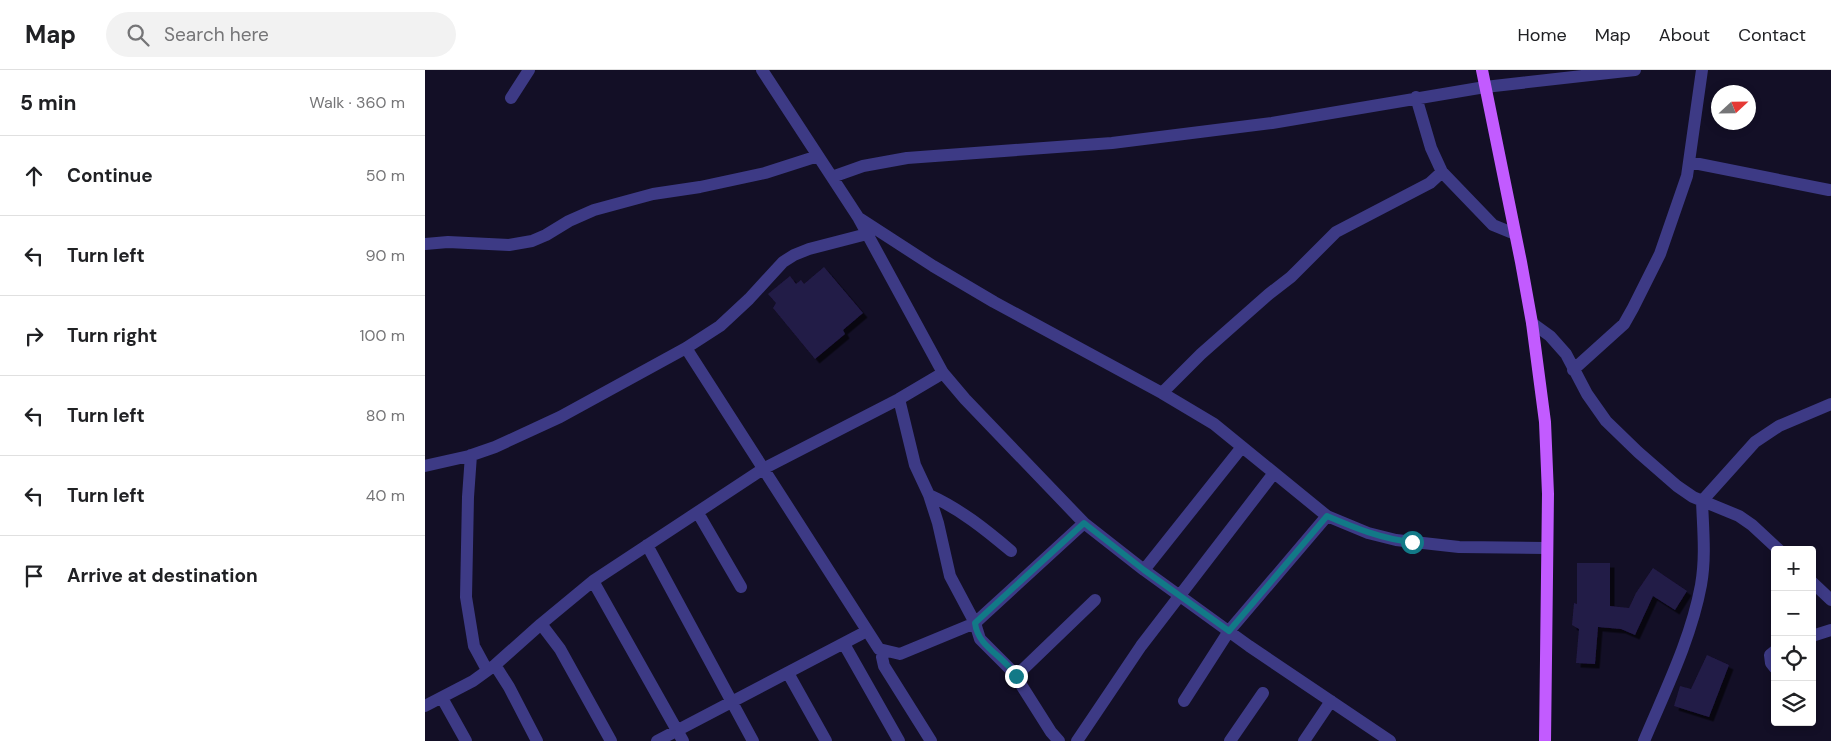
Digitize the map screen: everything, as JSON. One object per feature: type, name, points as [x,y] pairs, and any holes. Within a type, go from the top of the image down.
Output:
[{"type":"main road","points":[[1482,70],[1532,323],[1547,444],[1545,741]]},
{"type":"street","points":[[511,98],[529,70]]},
{"type":"street","points":[[762,70],[858,217],[943,373],[965,399],[1084,523],[1144,570],[1229,631],[1390,741]]},
{"type":"street","points":[[833,177],[863,166],[907,158],[1112,143],[1272,123],[1416,97],[1485,87],[1635,70]]},
{"type":"street","points":[[1573,370],[1623,324],[1633,308],[1663,246],[1687,176],[1702,70]]},
{"type":"street","points":[[1416,97],[1431,148],[1442,172],[1493,225],[1515,234]]},
{"type":"street","points":[[425,244],[447,242],[509,245],[532,241],[594,210],[653,194],[700,187],[765,173],[818,156]]},
{"type":"street","points":[[1689,162],[1829,190]]},
{"type":"street","points":[[1161,393],[1201,354],[1291,277],[1337,232],[1430,183],[1442,172]]},
{"type":"street","points":[[858,217],[933,266],[994,302],[1214,424],[1327,516],[1368,533],[1396,540],[1459,547],[1546,548]]},
{"type":"street","points":[[425,466],[471,456],[561,417],[686,348],[720,326],[733,315],[783,262],[793,255],[867,234]]},
{"type":"street","points":[[1532,323],[1566,354],[1587,394],[1606,421],[1638,452],[1677,486],[1701,501],[1739,516],[1775,546]]},
{"type":"street","points":[[686,348],[867,632],[879,649],[884,652],[900,654],[975,623],[1084,523]]},
{"type":"street","points":[[425,706],[473,681],[491,668],[593,581],[763,469],[899,399],[943,373]]},
{"type":"street","points":[[899,399],[915,465],[929,495],[938,523],[950,576],[975,623],[979,639],[1001,658],[1016,676],[1051,732],[1059,741]]},
{"type":"street","points":[[1644,741],[1687,637],[1701,585],[1704,547],[1701,501],[1755,442],[1779,426],[1831,404]]},
{"type":"street","points":[[1144,570],[1242,448]]},
{"type":"street","points":[[471,456],[468,497],[466,597],[474,646],[509,687],[537,741]]},
{"type":"street","points":[[1077,741],[1141,646],[1273,473]]},
{"type":"street","points":[[929,495],[952,506],[986,530],[1011,551]]},
{"type":"street","points":[[698,513],[741,587]]},
{"type":"street","points":[[1184,701],[1229,631],[1327,516]]},
{"type":"street","points":[[647,545],[753,741]]},
{"type":"street","points":[[593,581],[680,736]]},
{"type":"street","points":[[1816,586],[1831,600]]},
{"type":"street","points":[[1016,676],[1095,600]]},
{"type":"street","points":[[541,624],[560,649],[611,741]]},
{"type":"street","points":[[1816,635],[1831,630]]},
{"type":"street","points":[[657,741],[680,736],[732,702],[867,632]]},
{"type":"street","points":[[844,644],[899,741]]},
{"type":"street","points":[[884,652],[882,657],[885,666],[931,741]]},
{"type":"street","points":[[788,673],[826,741]]},
{"type":"street","points":[[1230,741],[1263,692]]},
{"type":"street","points":[[442,698],[466,741]]},
{"type":"street","points":[[1304,741],[1331,701]]},
{"type":"building","points":[[824,267],[863,313],[843,330],[845,334],[815,359],[773,308],[776,303],[768,294],[790,276],[796,284],[801,280],[804,284]]},
{"type":"building","points":[[1577,563],[1610,563],[1610,606],[1629,608],[1636,593],[1653,568],[1687,591],[1675,610],[1653,596],[1635,635],[1621,629],[1598,627],[1595,664],[1576,663],[1579,629],[1572,625],[1574,603],[1577,604]]},
{"type":"building","points":[[1707,655],[1729,665],[1709,717],[1674,706],[1680,686],[1691,689]]},
{"type":"route","points":[[1016,676],[1001,658],[979,639],[975,623],[1084,523],[1144,570],[1229,631],[1327,516],[1368,533],[1412,542]]}]
